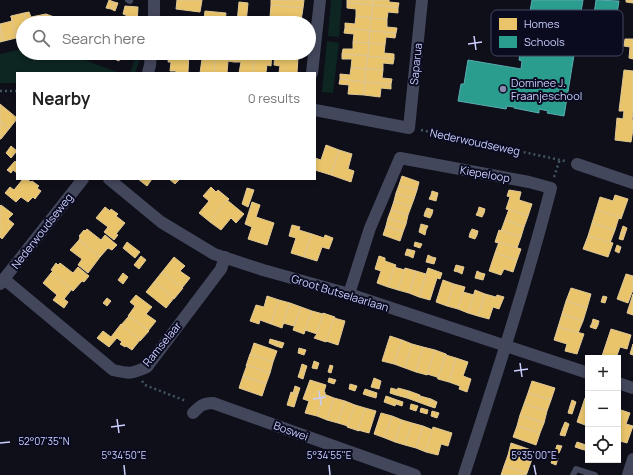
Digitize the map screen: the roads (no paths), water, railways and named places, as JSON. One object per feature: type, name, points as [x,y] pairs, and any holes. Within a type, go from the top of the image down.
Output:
[{"type":"street","points":[[154,0],[154,16]]},
{"type":"street","points":[[316,36],[320,0]]},
{"type":"street","name":"Saparua","points":[[316,110],[409,128],[422,0]]},
{"type":"street","points":[[148,72],[150,60]]},
{"type":"street","points":[[312,72],[313,60]]},
{"type":"street","name":"Kiepeloop","points":[[349,294],[370,228],[400,158],[529,182],[551,188],[537,242],[506,346]]},
{"type":"street","points":[[577,164],[633,183]]},
{"type":"street","name":"Nederwoudseweg","points":[[2,281],[82,180]]},
{"type":"street","name":"Groot Butselaarlaan","points":[[110,180],[161,222],[214,254],[263,270],[349,294],[585,372]]},
{"type":"street","name":"Ramselaar","points":[[2,281],[113,370],[127,374],[147,367],[221,269],[225,257]]},
{"type":"street","points":[[464,475],[506,346]]},
{"type":"street","points":[[621,384],[633,388]]},
{"type":"street","name":"Boswei","points":[[196,410],[206,403],[213,403],[415,475]]},
{"type":"street","points":[[628,475],[633,459]]},
{"type":"lane","points":[[574,475],[576,469],[595,475]]},
{"type":"place","name":"Dominee J. Fraanjeschool","points":[[503,89]]}]
